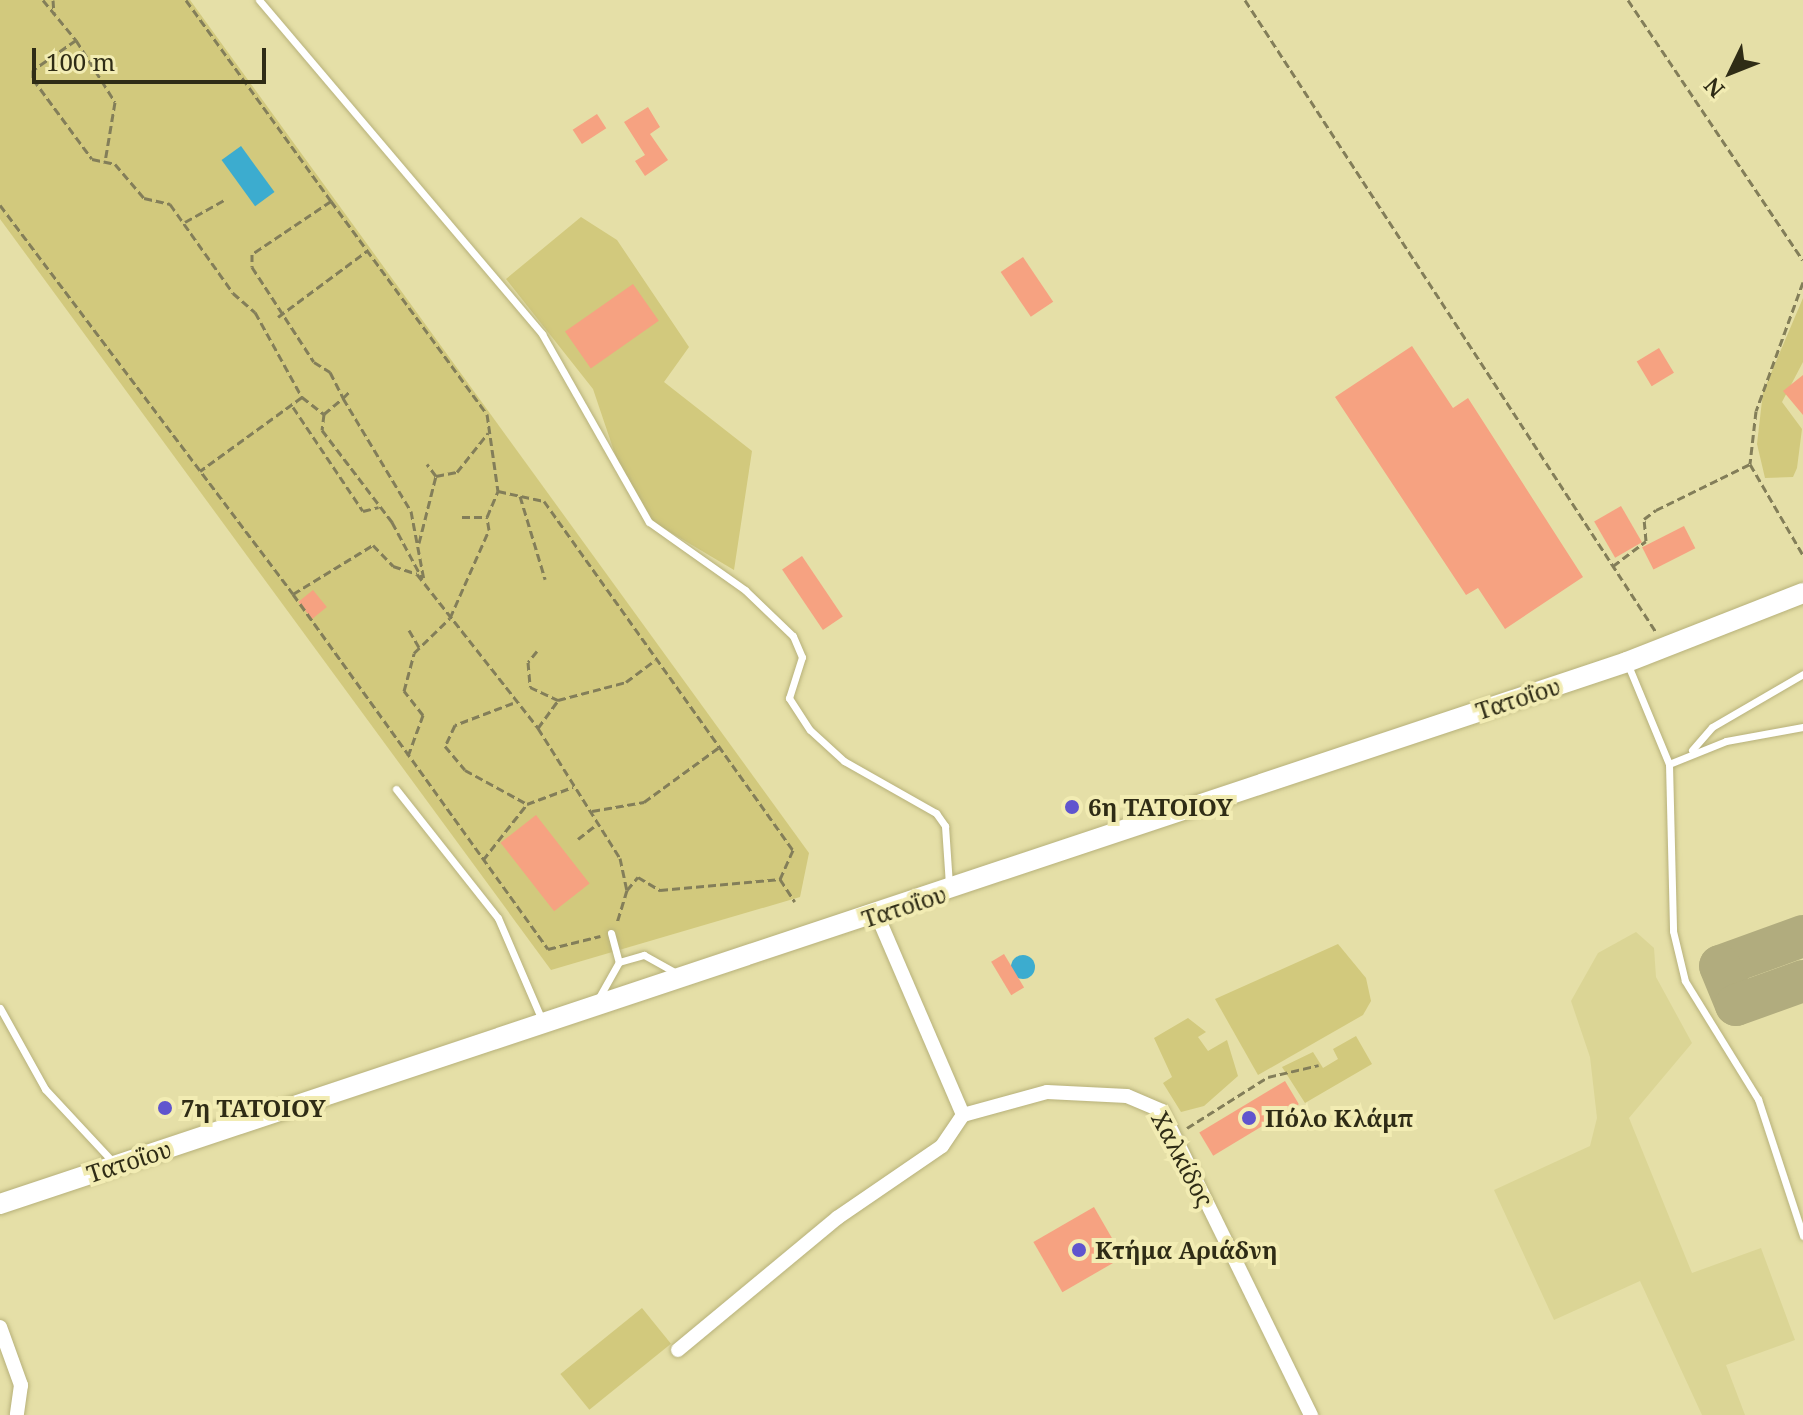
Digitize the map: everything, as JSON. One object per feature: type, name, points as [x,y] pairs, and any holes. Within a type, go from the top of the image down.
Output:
[{"type":"street","name":"Τατοΐου","points":[[0,1204],[544,1026],[1667,649],[1803,593]]},
{"type":"street","points":[[678,1350],[837,1218],[942,1146],[963,1115],[877,915]]},
{"type":"street","name":"Χαλκίδος","points":[[963,1115],[1031,1094],[1127,1096],[1151,1100],[1174,1136],[1311,1415]]},
{"type":"street","points":[[0,1327],[21,1385],[17,1415]]},
{"type":"lane","points":[[259,0],[542,334],[649,522],[745,590],[793,636],[802,657],[789,698],[810,730],[844,761],[936,813],[945,826],[949,891]]},
{"type":"lane","points":[[1627,662],[1669,764],[1673,931],[1685,981],[1758,1099],[1803,1236]]},
{"type":"lane","points":[[1690,752],[1712,727],[1803,674]]},
{"type":"lane","points":[[1669,764],[1690,752],[1803,727]]},
{"type":"lane","points":[[396,789],[498,918],[544,1026]]},
{"type":"lane","points":[[611,933],[619,962]]},
{"type":"lane","points":[[591,1010],[619,962],[644,955],[685,978]]},
{"type":"lane","points":[[0,1008],[45,1089],[117,1165]]},
{"type":"path","points":[[43,0],[76,40],[115,102],[105,162]]},
{"type":"path","points":[[53,0],[54,14]]},
{"type":"path","points":[[186,0],[487,414],[498,491],[487,517],[489,530],[450,618],[419,647],[404,691],[423,715],[421,729],[411,737],[407,758]]},
{"type":"path","points":[[1245,0],[1667,649]]},
{"type":"path","points":[[1628,0],[1803,260]]},
{"type":"path","points":[[76,40],[33,70],[33,79],[92,159],[105,162],[144,198],[162,198],[185,222],[233,293],[255,312],[302,397],[324,414]]},
{"type":"path","points":[[185,222],[226,199]]},
{"type":"path","points":[[331,201],[252,254],[278,317],[343,398],[411,511],[425,585]]},
{"type":"path","points":[[0,205],[293,594],[407,758],[548,949],[611,933],[627,890],[638,877],[660,890],[780,879]]},
{"type":"path","points":[[278,317],[288,302],[368,250]]},
{"type":"path","points":[[1803,282],[1756,411],[1750,464],[1803,555]]},
{"type":"path","points":[[351,390],[324,414],[322,430],[380,506],[425,585],[513,703],[538,728],[620,858],[627,890]]},
{"type":"path","points":[[200,471],[293,407],[302,397]]},
{"type":"path","points":[[293,407],[363,511],[380,506]]},
{"type":"path","points":[[436,476],[457,472],[488,433]]},
{"type":"path","points":[[427,464],[436,476]]},
{"type":"path","points":[[1613,566],[1646,541],[1644,519],[1656,510],[1750,464]]},
{"type":"path","points":[[418,547],[436,476]]},
{"type":"path","points":[[498,491],[544,501],[793,850],[780,879]]},
{"type":"path","points":[[520,496],[545,579]]},
{"type":"path","points":[[462,517],[487,517]]},
{"type":"path","points":[[293,594],[373,545],[425,585]]},
{"type":"path","points":[[409,630],[419,647]]},
{"type":"path","points":[[537,651],[528,662],[530,687],[558,700]]},
{"type":"path","points":[[538,728],[558,700],[626,682],[655,660]]},
{"type":"path","points":[[513,703],[455,725],[445,746],[465,770],[527,804]]},
{"type":"path","points":[[592,811],[644,802],[718,747]]},
{"type":"path","points":[[483,860],[527,804],[573,786]]},
{"type":"path","points":[[578,839],[597,824]]},
{"type":"path","points":[[780,879],[795,902]]},
{"type":"path","points":[[1174,1136],[1268,1077],[1319,1065]]},
{"type":"shaded area","points":[[0,0],[190,0],[809,853],[800,897],[551,970],[0,219]]},
{"type":"shaded area","points":[[581,217],[617,240],[689,347],[664,382],[752,451],[734,570],[648,519],[617,460],[593,389],[506,279]]},
{"type":"shaded area","points":[[1803,298],[1803,362],[1782,402],[1802,429],[1797,468],[1793,477],[1765,478],[1757,444],[1763,392]]},
{"type":"shaded area","points":[[1636,932],[1654,948],[1656,977],[1692,1043],[1629,1118],[1692,1273],[1761,1248],[1795,1340],[1726,1365],[1745,1415],[1702,1415],[1640,1281],[1554,1320],[1494,1190],[1590,1146],[1597,1118],[1590,1057],[1571,1001],[1598,953]]},
{"type":"shaded area","points":[[1338,944],[1366,978],[1371,1001],[1363,1015],[1258,1075],[1215,999]]},
{"type":"shaded area","points":[[1188,1018],[1206,1032],[1198,1037],[1208,1051],[1227,1040],[1238,1076],[1204,1106],[1181,1112],[1163,1083],[1172,1077],[1154,1038]]},
{"type":"shaded area","points":[[1356,1036],[1372,1064],[1305,1103],[1282,1067],[1313,1052],[1323,1068],[1338,1059],[1333,1049]]},
{"type":"shaded area","points":[[642,1308],[671,1344],[589,1410],[560,1374]]},
{"type":"water","points":[[241,146],[275,192],[255,206],[222,160]]},
{"type":"water","points":[[1023,955],[1031,959],[1035,967],[1031,975],[1023,979],[1015,975],[1011,967],[1015,959]]},
{"type":"building","points":[[648,107],[660,127],[650,134],[668,160],[645,176],[635,161],[645,155],[624,122]]},
{"type":"building","points":[[597,114],[606,128],[582,144],[573,130]]},
{"type":"building","points":[[1023,257],[1053,302],[1031,317],[1001,272]]},
{"type":"building","points":[[633,284],[659,321],[591,368],[565,332]]},
{"type":"building","points":[[1412,346],[1453,408],[1468,398],[1583,577],[1505,629],[1478,588],[1466,595],[1335,397]]},
{"type":"building","points":[[1659,348],[1674,373],[1652,386],[1637,361]]},
{"type":"building","points":[[1803,375],[1803,415],[1783,391]]},
{"type":"building","points":[[1621,506],[1642,542],[1615,558],[1594,522]]},
{"type":"building","points":[[1684,526],[1695,548],[1653,570],[1642,547]]},
{"type":"building","points":[[802,556],[843,617],[823,630],[782,569]]},
{"type":"building","points":[[313,590],[327,607],[312,619],[298,602]]},
{"type":"building","points":[[536,815],[590,884],[554,911],[501,843]]},
{"type":"building","points":[[1004,954],[1024,987],[1011,995],[991,962]]},
{"type":"building","name":"Πόλο Κλάμπ","points":[[1285,1081],[1299,1104],[1213,1156],[1199,1133]]},
{"type":"building","name":"Κτήμα Αριάδνη","points":[[1094,1207],[1123,1257],[1062,1292],[1033,1242]]},
{"type":"taxiway","points":[[1803,936],[1720,966],[1736,1005],[1803,981]]},
{"type":"place","name":"6η ΤΑΤΟΙΟΥ","points":[[1072,807]]},
{"type":"place","name":"7η ΤΑΤΟΙΟΥ","points":[[165,1108]]},
{"type":"place","name":"Πόλο Κλάμπ","points":[[1249,1118]]},
{"type":"place","name":"Κτήμα Αριάδνη","points":[[1079,1250]]}]
